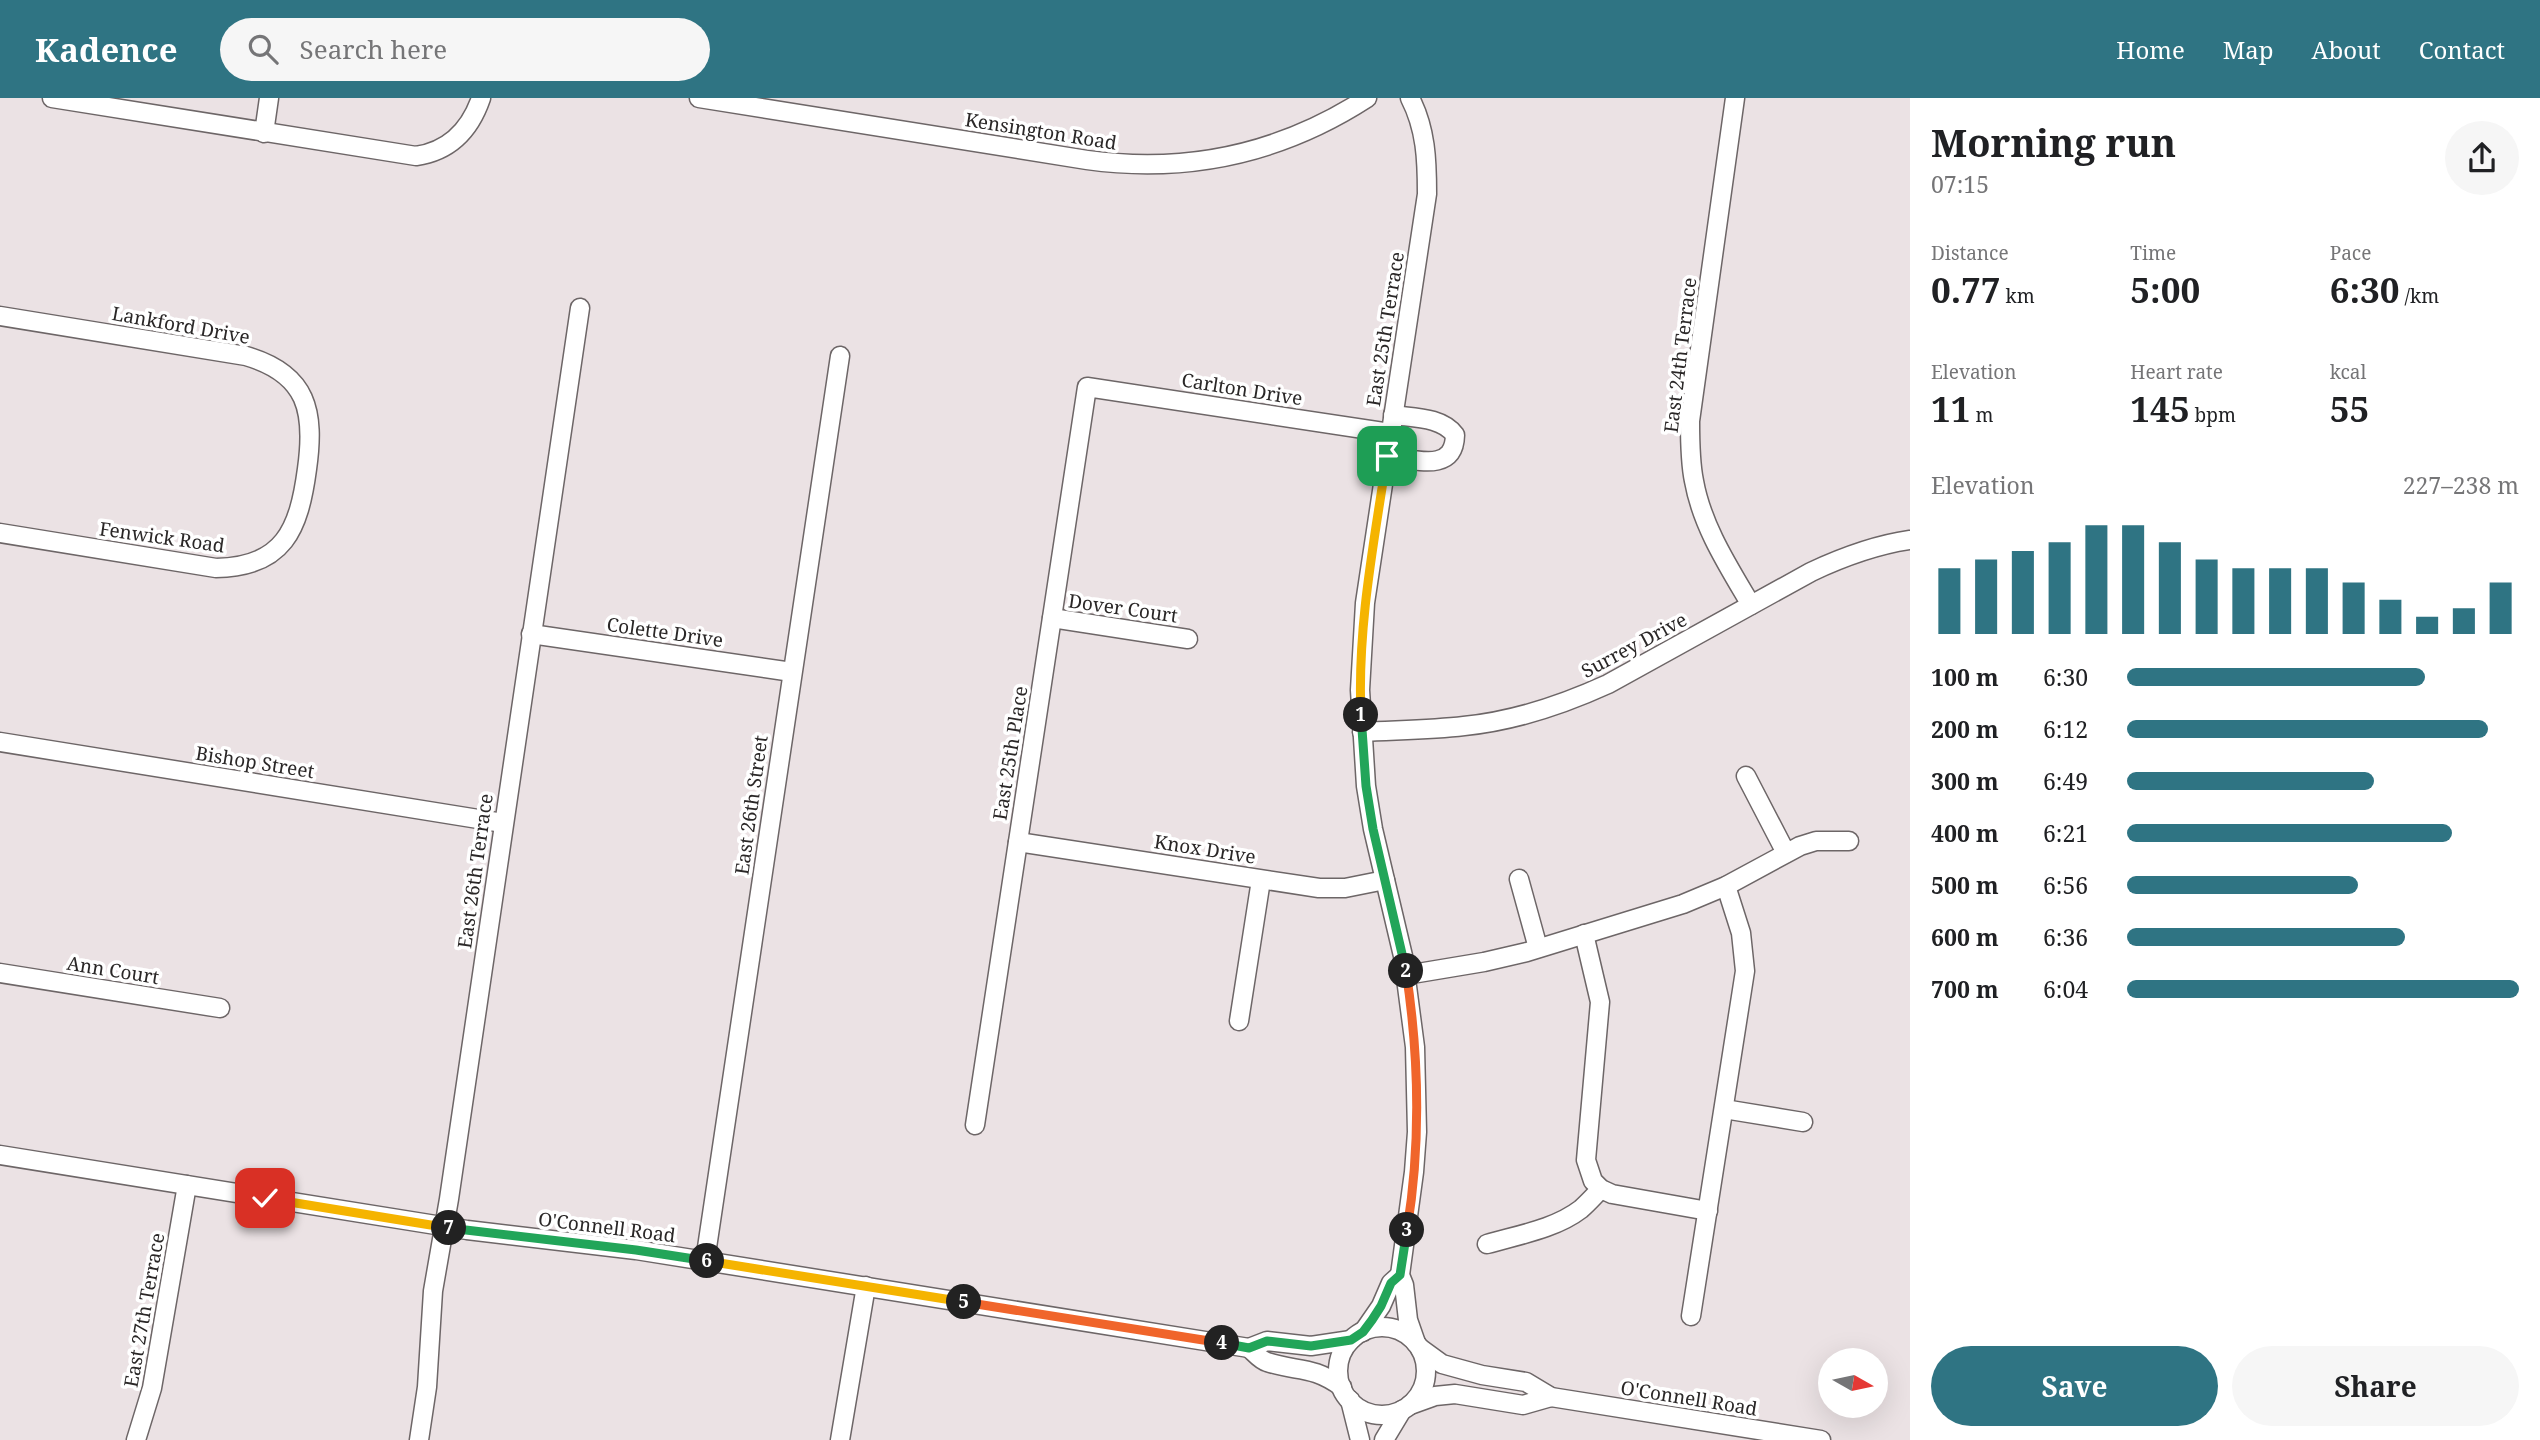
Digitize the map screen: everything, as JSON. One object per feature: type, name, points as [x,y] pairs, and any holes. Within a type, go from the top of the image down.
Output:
[{"type":"street","points":[[52,98],[122,104],[264,133],[404,156],[433,153],[456,140],[466,128],[481,98]]},
{"type":"street","points":[[264,133],[269,98]]},
{"type":"street","name":"Kensington Road","points":[[699,98],[1087,160],[1145,165],[1201,162],[1255,151],[1319,126],[1367,98]]},
{"type":"street","name":"East 25th Terrace","points":[[1410,98],[1427,151],[1427,194],[1365,603],[1360,690],[1368,797],[1406,975],[1415,1047],[1417,1132],[1410,1212],[1400,1275],[1404,1285],[1408,1320],[1418,1346]]},
{"type":"street","name":"East 24th Terrace","points":[[1735,98],[1690,421],[1690,449],[1694,482],[1704,516],[1716,544],[1751,605]]},
{"type":"street","name":"East 26th Terrace","points":[[419,1440],[433,1291],[445,1227],[580,308]]},
{"type":"street","name":"Lankford Drive","points":[[0,316],[262,360],[278,369],[303,397],[310,417],[312,435],[306,476]]},
{"type":"street","name":"East 26th Street","points":[[705,1261],[840,356]]},
{"type":"street","name":"Carlton Drive","points":[[1087,387],[1391,433]]},
{"type":"street","name":"East 25th Place","points":[[975,1125],[1087,387]]},
{"type":"street","points":[[1387,456],[1442,461],[1451,454],[1455,445],[1455,435],[1450,427],[1439,422],[1393,415]]},
{"type":"street","name":"Fenwick Road","points":[[0,533],[216,568],[236,568],[271,554],[284,541],[301,511],[306,476]]},
{"type":"street","name":"Surrey Drive","points":[[1362,732],[1465,726],[1544,710],[1574,700],[1841,558],[1871,548],[1910,540]]},
{"type":"street","name":"Dover Court","points":[[1052,618],[1188,639]]},
{"type":"street","name":"Colette Drive","points":[[531,634],[792,672]]},
{"type":"street","name":"Bishop Street","points":[[0,742],[503,823]]},
{"type":"street","points":[[1746,776],[1786,853]]},
{"type":"street","points":[[1406,975],[1484,962],[1538,948],[1683,904],[1726,886],[1786,853],[1816,841],[1849,841]]},
{"type":"street","name":"Knox Drive","points":[[1018,842],[1319,888],[1345,888],[1385,880]]},
{"type":"street","points":[[1519,879],[1538,948]]},
{"type":"street","points":[[1239,1021],[1261,880]]},
{"type":"street","points":[[1691,1316],[1745,971],[1741,933],[1726,886]]},
{"type":"street","points":[[1584,934],[1600,1002],[1586,1160],[1593,1181],[1601,1189],[1626,1198],[1708,1211]]},
{"type":"street","name":"Ann Court","points":[[0,973],[220,1008]]},
{"type":"street","points":[[1724,1109],[1803,1122]]},
{"type":"street","name":"O'Connell Road","points":[[0,1155],[445,1227],[636,1250],[1249,1348],[1267,1341],[1311,1346],[1357,1336]]},
{"type":"street","name":"East 27th Terrace","points":[[136,1440],[152,1388],[187,1185]]},
{"type":"street","points":[[1487,1244],[1569,1217],[1601,1189]]},
{"type":"street","name":"East 25th Terrace","points":[[1357,1336],[1381,1306],[1391,1283],[1400,1275]]},
{"type":"street","points":[[840,1440],[866,1286]]},
{"type":"street","points":[[1360,1440],[1339,1375],[1340,1362],[1343,1350],[1357,1336],[1388,1327],[1404,1333],[1418,1346],[1425,1362],[1425,1377],[1421,1391],[1405,1408],[1384,1440]]},
{"type":"street","name":"O'Connell Road","points":[[1418,1346],[1442,1364],[1482,1376],[1526,1382],[1551,1397],[1821,1440]]},
{"type":"street","name":"O'Connell Road","points":[[1249,1348],[1264,1361],[1323,1375],[1346,1394]]},
{"type":"street","points":[[1346,1394],[1361,1409],[1374,1414],[1388,1414],[1405,1408]]},
{"type":"street","name":"O'Connell Road","points":[[1405,1408],[1435,1396],[1455,1394],[1523,1405],[1551,1397]]},
{"type":"route","points":[[265,1198],[478,1232],[636,1250],[1249,1348],[1267,1341],[1311,1346],[1351,1340],[1363,1332],[1381,1306],[1391,1283],[1400,1275],[1410,1212],[1417,1132],[1415,1047],[1411,1009],[1403,956],[1373,829],[1366,786],[1360,690],[1365,603],[1387,456]]}]
